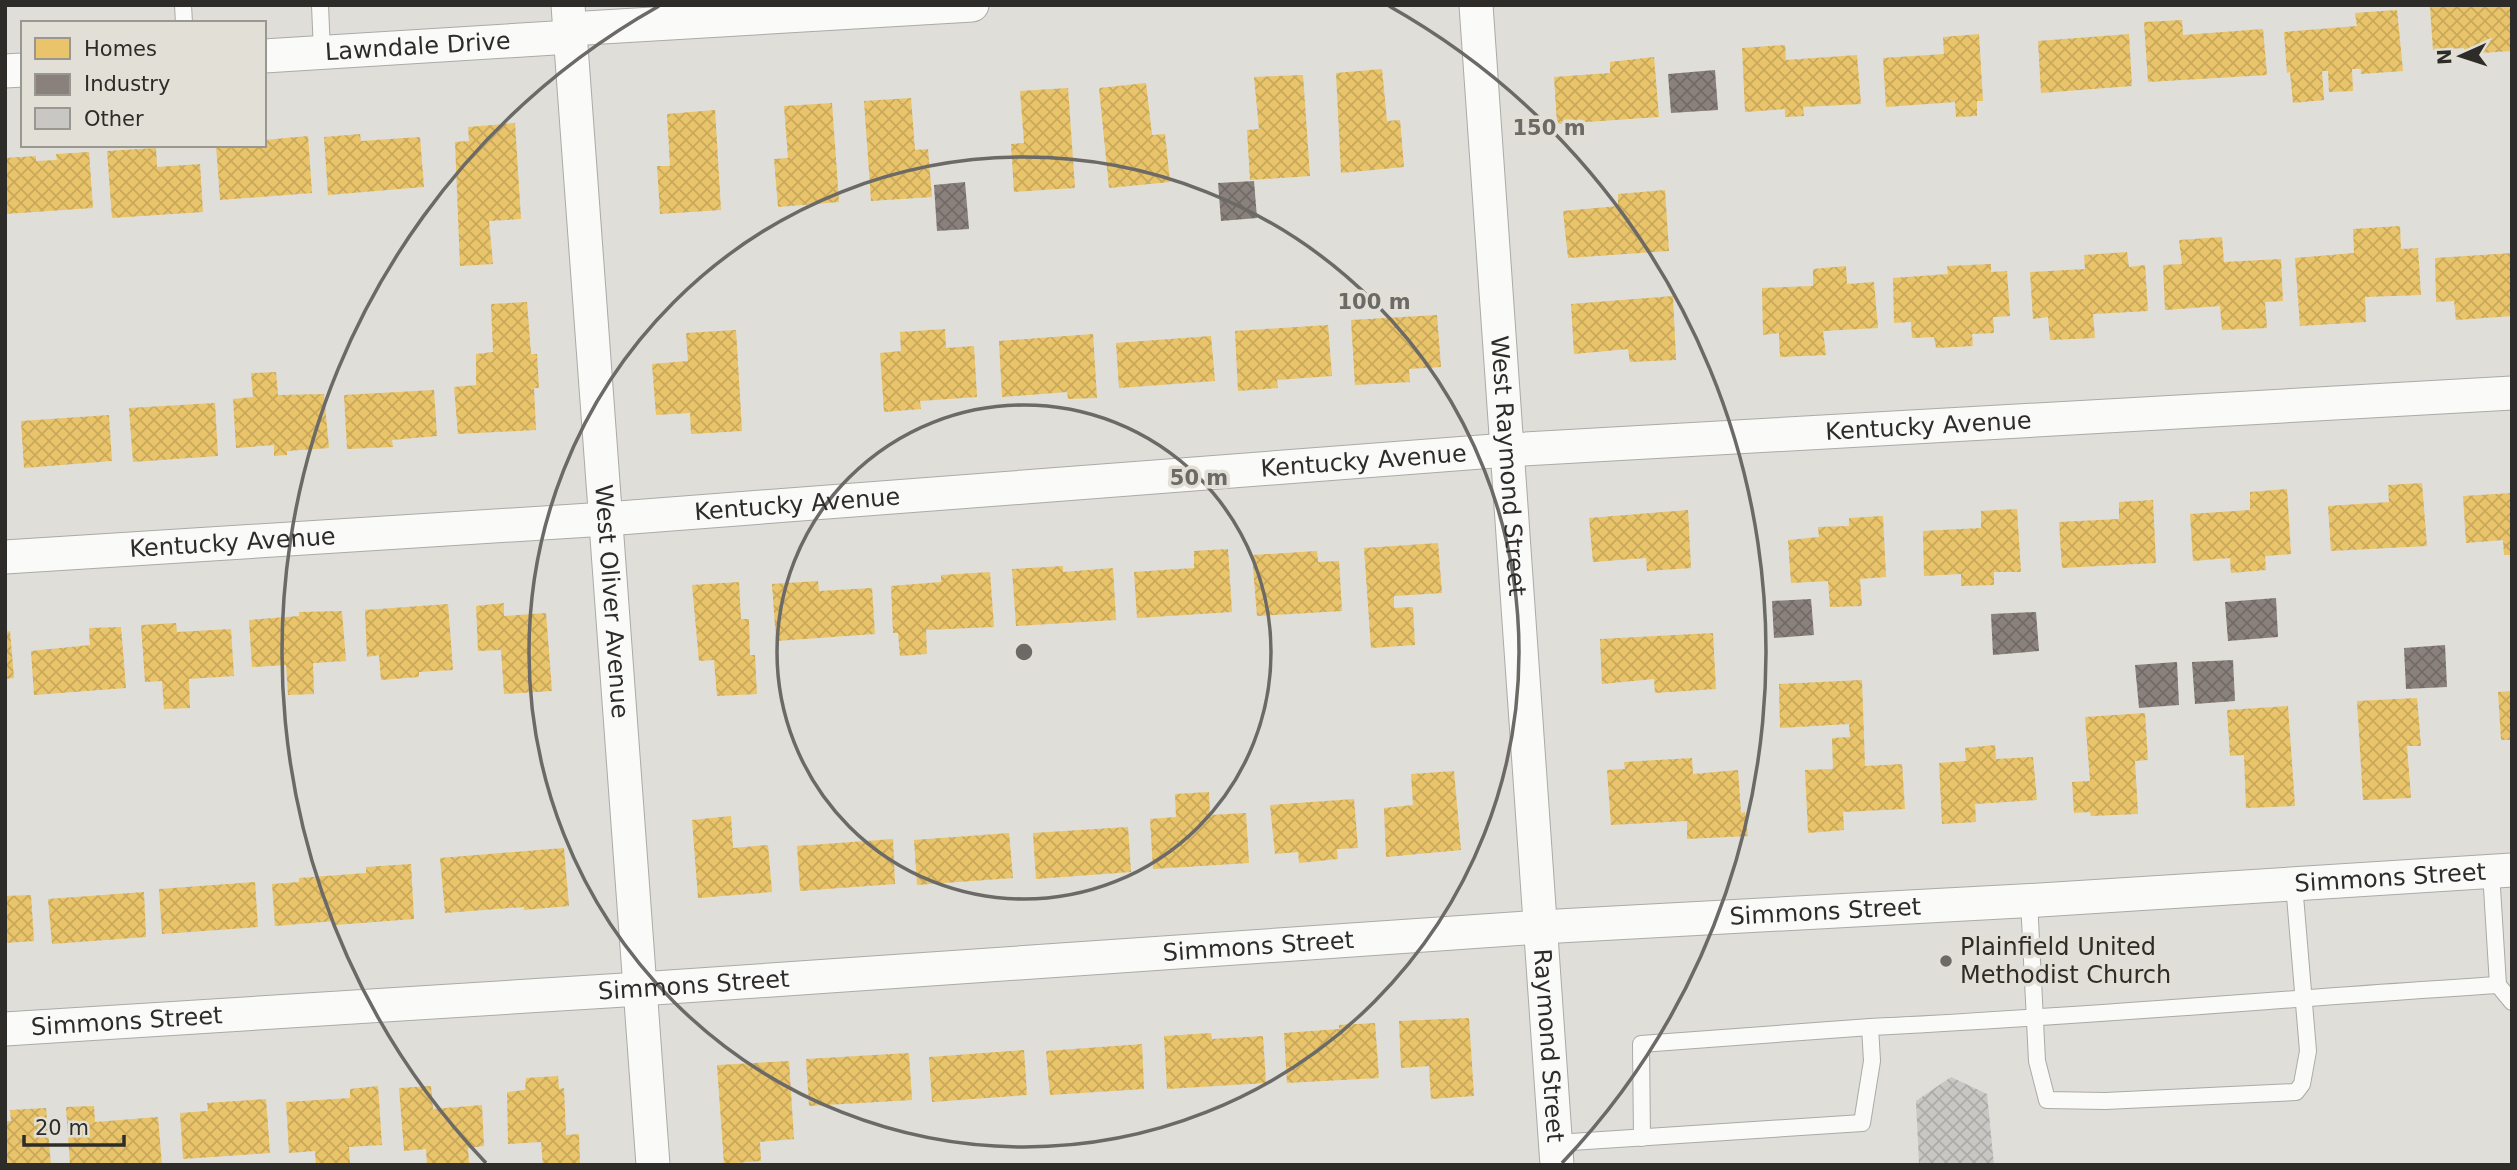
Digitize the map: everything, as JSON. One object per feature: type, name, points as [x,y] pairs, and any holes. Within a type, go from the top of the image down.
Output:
[{"type":"street","name":"Lawndale Drive","points":[[266,55],[323,52],[569,24],[972,5]]},
{"type":"street","name":"West Raymond Street","points":[[1476,5],[1540,926]]},
{"type":"street","name":"West Oliver Avenue","points":[[569,24],[653,1165]]},
{"type":"street","name":"Kentucky Avenue","points":[[5,557],[606,519],[1507,450],[2512,393]]},
{"type":"street","name":"Simmons Street","points":[[5,1029],[640,989],[1540,926],[2502,871]]},
{"type":"street","name":"Raymond Street","points":[[1540,926],[1556,1154]]},
{"type":"lane","points":[[320,5],[323,52]]},
{"type":"lane","points":[[2502,871],[2505,985],[2512,1002]]},
{"type":"lane","points":[[2029,900],[2037,1061],[2047,1100],[2105,1101],[2297,1092],[2302,1084],[2308,1051],[2294,884]]},
{"type":"lane","points":[[1642,1138],[1641,1044],[1870,1027],[2035,1020],[2505,985]]},
{"type":"lane","points":[[1556,1154],[1642,1138],[1862,1123],[1872,1061],[1870,1027]]},
{"type":"building: Homes","points":[[2430,7],[2512,7],[2512,51],[2465,54],[2464,48],[2433,50]]},
{"type":"building: Homes","points":[[2397,10],[2403,71],[2361,74],[2361,69],[2352,69],[2353,91],[2329,92],[2328,71],[2322,71],[2324,100],[2293,103],[2290,72],[2287,73],[2284,32],[2357,26],[2355,13]]},
{"type":"building: Homes","points":[[2182,20],[2183,35],[2263,29],[2267,75],[2148,82],[2144,22]]},
{"type":"building: Homes","points":[[1979,34],[1983,101],[1977,101],[1977,116],[1956,117],[1955,102],[1886,107],[1883,58],[1944,54],[1943,37]]},
{"type":"building: Homes","points":[[2129,34],[2132,86],[2041,93],[2038,41]]},
{"type":"building: Homes","points":[[1785,45],[1786,60],[1857,55],[1861,104],[1803,107],[1804,116],[1785,117],[1785,109],[1745,112],[1742,48]]},
{"type":"building: Homes","points":[[1654,57],[1659,117],[1557,124],[1554,77],[1610,73],[1610,62]]},
{"type":"building: Homes","points":[[1382,69],[1387,121],[1400,120],[1404,167],[1341,173],[1336,73]]},
{"type":"building: Homes","points":[[1303,75],[1310,176],[1250,180],[1247,130],[1259,129],[1254,77]]},
{"type":"building: Homes","points":[[1146,83],[1152,135],[1165,134],[1170,182],[1109,188],[1099,88]]},
{"type":"building: Homes","points":[[1068,88],[1075,188],[1014,192],[1011,144],[1024,143],[1020,91]]},
{"type":"building: Homes","points":[[911,98],[915,150],[928,149],[932,197],[871,201],[864,101]]},
{"type":"building: Homes","points":[[832,103],[839,202],[778,207],[774,159],[788,158],[784,106]]},
{"type":"building: Homes","points":[[715,110],[721,210],[660,214],[657,166],[670,166],[667,114]]},
{"type":"building: Homes","points":[[515,123],[521,219],[489,221],[493,264],[460,266],[455,142],[469,141],[468,127]]},
{"type":"building: Homes","points":[[360,134],[361,141],[420,137],[424,187],[328,195],[324,137]]},
{"type":"building: Homes","points":[[308,136],[312,193],[220,200],[216,147],[266,147],[266,140]]},
{"type":"building: Homes","points":[[156,148],[157,167],[200,164],[203,212],[112,218],[107,151]]},
{"type":"building: Homes","points":[[89,152],[93,208],[5,214],[5,158],[36,156],[36,161],[57,160],[56,154]]},
{"type":"building: Homes","points":[[1665,190],[1669,251],[1568,258],[1563,211],[1618,206],[1618,194]]},
{"type":"building: Homes","points":[[2400,226],[2401,249],[2418,248],[2421,295],[2365,297],[2366,322],[2300,326],[2295,258],[2354,253],[2353,229]]},
{"type":"building: Homes","points":[[2222,237],[2224,262],[2281,259],[2283,301],[2265,302],[2267,328],[2222,330],[2220,306],[2165,310],[2163,265],[2182,264],[2179,240]]},
{"type":"building: Homes","points":[[2127,252],[2129,267],[2145,265],[2148,311],[2093,314],[2095,338],[2050,340],[2048,317],[2033,319],[2030,272],[2085,269],[2084,255]]},
{"type":"building: Homes","points":[[2512,253],[2512,316],[2456,320],[2454,301],[2436,302],[2435,258]]},
{"type":"building: Homes","points":[[1991,264],[1991,272],[2007,271],[2010,316],[1993,317],[1994,333],[1972,334],[1973,346],[1936,348],[1934,337],[1912,338],[1911,322],[1894,323],[1893,278],[1948,274],[1947,266]]},
{"type":"building: Homes","points":[[1846,266],[1847,284],[1874,282],[1878,328],[1823,331],[1826,355],[1780,357],[1779,333],[1763,335],[1762,288],[1813,286],[1813,269]]},
{"type":"building: Homes","points":[[1673,296],[1676,360],[1630,362],[1628,349],[1574,354],[1571,304]]},
{"type":"building: Homes","points":[[527,302],[531,354],[537,354],[539,388],[534,388],[536,430],[458,434],[454,387],[476,385],[476,354],[493,352],[491,304]]},
{"type":"building: Homes","points":[[1437,315],[1441,367],[1409,369],[1410,382],[1355,385],[1351,320]]},
{"type":"building: Homes","points":[[1328,325],[1332,376],[1277,380],[1278,388],[1238,391],[1235,331]]},
{"type":"building: Homes","points":[[945,329],[946,348],[974,346],[977,397],[920,401],[921,409],[884,412],[880,353],[901,351],[900,332]]},
{"type":"building: Homes","points":[[736,330],[742,431],[691,434],[690,413],[656,415],[652,364],[688,361],[686,333]]},
{"type":"building: Homes","points":[[1093,334],[1097,398],[1068,399],[1067,392],[1002,397],[999,341]]},
{"type":"building: Homes","points":[[1211,336],[1215,381],[1119,388],[1116,343]]},
{"type":"building: Homes","points":[[276,372],[278,395],[324,394],[329,448],[287,451],[287,455],[274,456],[274,445],[236,448],[233,399],[253,397],[251,373]]},
{"type":"building: Homes","points":[[434,390],[437,436],[392,440],[393,447],[347,449],[344,395]]},
{"type":"building: Homes","points":[[215,403],[218,456],[133,462],[129,408]]},
{"type":"building: Homes","points":[[109,415],[112,461],[24,468],[21,421]]},
{"type":"building: Homes","points":[[2422,483],[2427,546],[2331,551],[2328,506],[2389,502],[2388,485]]},
{"type":"building: Homes","points":[[2287,489],[2291,554],[2265,556],[2266,570],[2231,573],[2230,558],[2193,561],[2190,514],[2250,510],[2250,492]]},
{"type":"building: Homes","points":[[2512,493],[2512,555],[2504,555],[2503,540],[2466,543],[2463,496]]},
{"type":"building: Homes","points":[[2153,500],[2156,563],[2062,568],[2059,522],[2119,519],[2119,502]]},
{"type":"building: Homes","points":[[2017,509],[2021,572],[1994,572],[1994,585],[1961,586],[1961,574],[1924,576],[1923,531],[1981,528],[1981,511]]},
{"type":"building: Homes","points":[[1688,510],[1691,568],[1647,571],[1646,558],[1593,562],[1589,518]]},
{"type":"building: Homes","points":[[1883,516],[1886,577],[1860,579],[1862,606],[1830,607],[1828,581],[1791,583],[1788,540],[1819,537],[1818,527],[1849,526],[1849,518]]},
{"type":"building: Homes","points":[[1438,543],[1442,593],[1394,596],[1394,608],[1413,607],[1415,645],[1371,648],[1364,548]]},
{"type":"building: Homes","points":[[1228,549],[1232,612],[1137,618],[1134,572],[1194,568],[1194,551]]},
{"type":"building: Homes","points":[[1317,551],[1318,562],[1339,561],[1342,611],[1257,616],[1252,555]]},
{"type":"building: Homes","points":[[1063,566],[1063,572],[1113,568],[1116,620],[1016,626],[1012,569]]},
{"type":"building: Homes","points":[[990,572],[994,627],[926,630],[927,654],[900,656],[898,633],[893,633],[891,586],[941,582],[941,575]]},
{"type":"building: Homes","points":[[818,581],[819,591],[872,588],[875,634],[776,641],[772,584]]},
{"type":"building: Homes","points":[[739,582],[741,619],[749,619],[750,655],[755,655],[757,694],[717,696],[714,660],[699,661],[692,585]]},
{"type":"building: Homes","points":[[504,603],[504,616],[546,613],[552,691],[504,694],[501,650],[478,651],[476,606]]},
{"type":"building: Homes","points":[[448,604],[453,670],[419,672],[419,677],[381,680],[379,655],[367,657],[365,610]]},
{"type":"building: Homes","points":[[342,611],[346,661],[313,663],[314,694],[288,695],[286,665],[252,667],[249,620],[299,616],[299,612]]},
{"type":"building: Homes","points":[[176,623],[177,632],[231,629],[234,676],[189,679],[190,708],[164,709],[162,681],[145,682],[141,625]]},
{"type":"building: Homes","points":[[121,627],[126,688],[34,695],[31,651],[90,645],[89,628]]},
{"type":"building: Homes","points":[[10,631],[14,678],[5,679],[5,632]]},
{"type":"building: Homes","points":[[1713,633],[1716,689],[1655,693],[1654,679],[1602,684],[1600,639]]},
{"type":"building: Homes","points":[[1862,680],[1865,766],[1902,764],[1905,809],[1843,812],[1844,830],[1808,833],[1805,770],[1833,769],[1832,738],[1850,737],[1849,724],[1780,728],[1779,684]]},
{"type":"building: Homes","points":[[2512,691],[2512,740],[2501,740],[2498,692]]},
{"type":"building: Homes","points":[[2417,698],[2421,746],[2407,746],[2411,798],[2363,800],[2357,701]]},
{"type":"building: Homes","points":[[2288,706],[2295,806],[2246,808],[2244,755],[2230,756],[2227,710]]},
{"type":"building: Homes","points":[[2145,713],[2148,760],[2135,761],[2138,814],[2091,816],[2090,812],[2074,813],[2072,782],[2090,781],[2085,717]]},
{"type":"building: Homes","points":[[1995,745],[1996,759],[2033,757],[2037,800],[1975,804],[1976,822],[1942,824],[1939,763],[1966,761],[1965,748]]},
{"type":"building: Homes","points":[[1692,758],[1693,774],[1738,770],[1741,813],[1745,812],[1748,836],[1687,839],[1687,821],[1611,825],[1607,770],[1625,769],[1624,762]]},
{"type":"building: Homes","points":[[1454,771],[1461,850],[1386,857],[1384,808],[1413,805],[1411,774]]},
{"type":"building: Homes","points":[[1209,792],[1210,815],[1246,813],[1249,863],[1153,869],[1150,819],[1176,817],[1175,794]]},
{"type":"building: Homes","points":[[1354,799],[1358,848],[1337,849],[1338,859],[1299,863],[1298,852],[1275,854],[1270,805]]},
{"type":"building: Homes","points":[[731,816],[733,848],[768,845],[772,892],[698,898],[692,820]]},
{"type":"building: Homes","points":[[1128,827],[1131,872],[1036,879],[1033,833]]},
{"type":"building: Homes","points":[[1009,833],[1013,878],[917,885],[914,840]]},
{"type":"building: Homes","points":[[893,839],[895,884],[800,891],[797,846]]},
{"type":"building: Homes","points":[[564,848],[569,906],[445,913],[440,858]]},
{"type":"building: Homes","points":[[411,864],[414,919],[275,926],[272,884],[299,882],[299,878],[366,873],[366,867]]},
{"type":"building: Homes","points":[[255,882],[258,927],[162,934],[159,889]]},
{"type":"building: Homes","points":[[144,892],[146,937],[52,944],[48,899]]},
{"type":"building: Homes","points":[[31,895],[34,941],[5,943],[5,896]]},
{"type":"building: Homes","points":[[1469,1018],[1474,1096],[1431,1099],[1429,1066],[1401,1068],[1399,1021]]},
{"type":"building: Homes","points":[[1375,1023],[1379,1078],[1287,1083],[1284,1033]]},
{"type":"building: Homes","points":[[1211,1033],[1212,1039],[1263,1036],[1266,1083],[1167,1089],[1164,1036]]},
{"type":"building: Homes","points":[[1142,1044],[1144,1089],[1050,1095],[1046,1051]]},
{"type":"building: Homes","points":[[1024,1050],[1027,1095],[932,1102],[929,1057]]},
{"type":"building: Homes","points":[[909,1053],[912,1100],[809,1106],[806,1059]]},
{"type":"building: Homes","points":[[789,1061],[794,1139],[760,1142],[761,1161],[724,1164],[717,1065]]},
{"type":"building: Homes","points":[[558,1076],[559,1089],[564,1088],[566,1135],[579,1134],[580,1165],[543,1165],[541,1142],[508,1144],[507,1092],[525,1090],[526,1078]]},
{"type":"building: Homes","points":[[378,1086],[382,1145],[349,1147],[350,1164],[316,1165],[315,1151],[289,1153],[286,1102],[350,1098],[350,1089]]},
{"type":"building: Homes","points":[[431,1086],[433,1109],[482,1105],[484,1146],[468,1148],[469,1163],[427,1165],[426,1149],[404,1151],[399,1088]]},
{"type":"building: Homes","points":[[266,1099],[270,1153],[183,1159],[180,1113],[208,1111],[207,1103]]},
{"type":"building: Homes","points":[[94,1106],[95,1122],[158,1117],[162,1165],[70,1165],[66,1107]]},
{"type":"building: Homes","points":[[46,1108],[51,1165],[5,1165],[5,1121],[11,1121],[10,1110]]},
{"type":"building: Industry","points":[[1715,70],[1718,110],[1671,113],[1668,74]]},
{"type":"building: Industry","points":[[1254,181],[1257,218],[1221,221],[1218,183]]},
{"type":"building: Industry","points":[[965,182],[969,229],[937,231],[934,185]]},
{"type":"building: Industry","points":[[2276,598],[2278,637],[2228,641],[2225,602]]},
{"type":"building: Industry","points":[[1811,599],[1814,635],[1774,638],[1772,601]]},
{"type":"building: Industry","points":[[2036,612],[2039,651],[1993,655],[1991,614]]},
{"type":"building: Industry","points":[[2445,645],[2447,687],[2406,689],[2404,648]]},
{"type":"building: Industry","points":[[2233,660],[2235,701],[2195,704],[2192,662]]},
{"type":"building: Industry","points":[[2177,662],[2179,705],[2139,708],[2135,665]]},
{"type":"building: Other","points":[[1951,1077],[1987,1094],[1994,1165],[1919,1165],[1916,1101]]},
{"type":"place","name":"Plainfield United Methodist Church","points":[[1946,961]]}]
